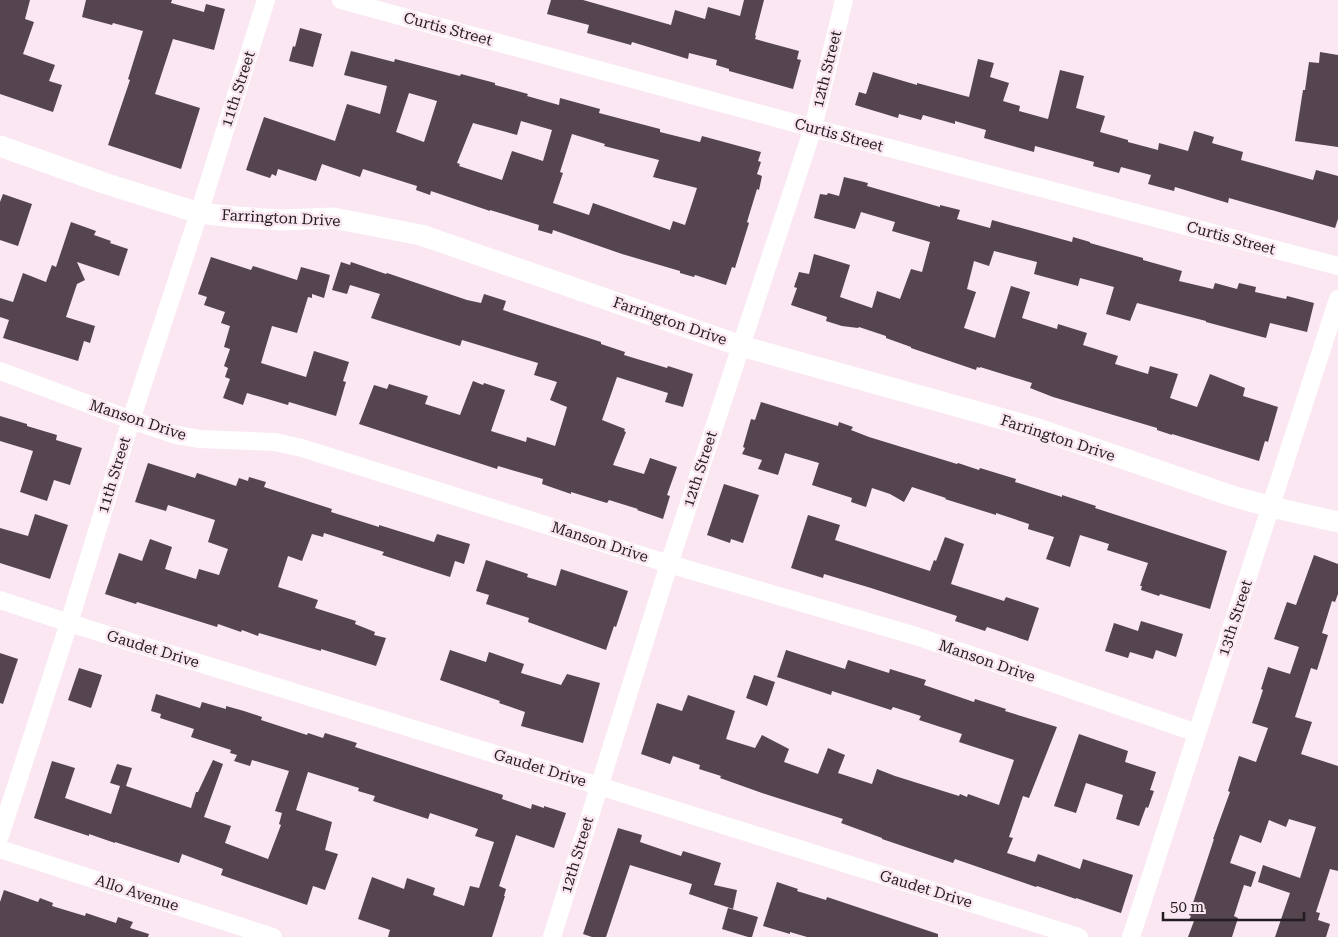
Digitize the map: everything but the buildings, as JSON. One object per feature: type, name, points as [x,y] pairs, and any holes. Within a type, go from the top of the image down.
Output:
[{"type":"street","name":"11th Street","points":[[0,836],[266,0]]},
{"type":"street","name":"Curtis Street","points":[[341,0],[813,128],[1338,266]]},
{"type":"street","name":"12th Street","points":[[552,937],[669,564],[813,128],[844,0]]},
{"type":"street","name":"Farrington Drive","points":[[0,146],[104,183],[199,213],[282,220],[333,218],[421,235],[741,346],[1035,428],[1232,496],[1338,522]]},
{"type":"street","name":"13th Street","points":[[1132,937],[1338,299]]},
{"type":"street","name":"Manson Drive","points":[[0,371],[176,435],[200,439],[275,442],[302,448],[669,564],[916,636],[1197,733]]},
{"type":"street","name":"Gaudet Drive","points":[[0,600],[1079,937]]},
{"type":"street","name":"Allo Avenue","points":[[0,849],[273,937]]}]
